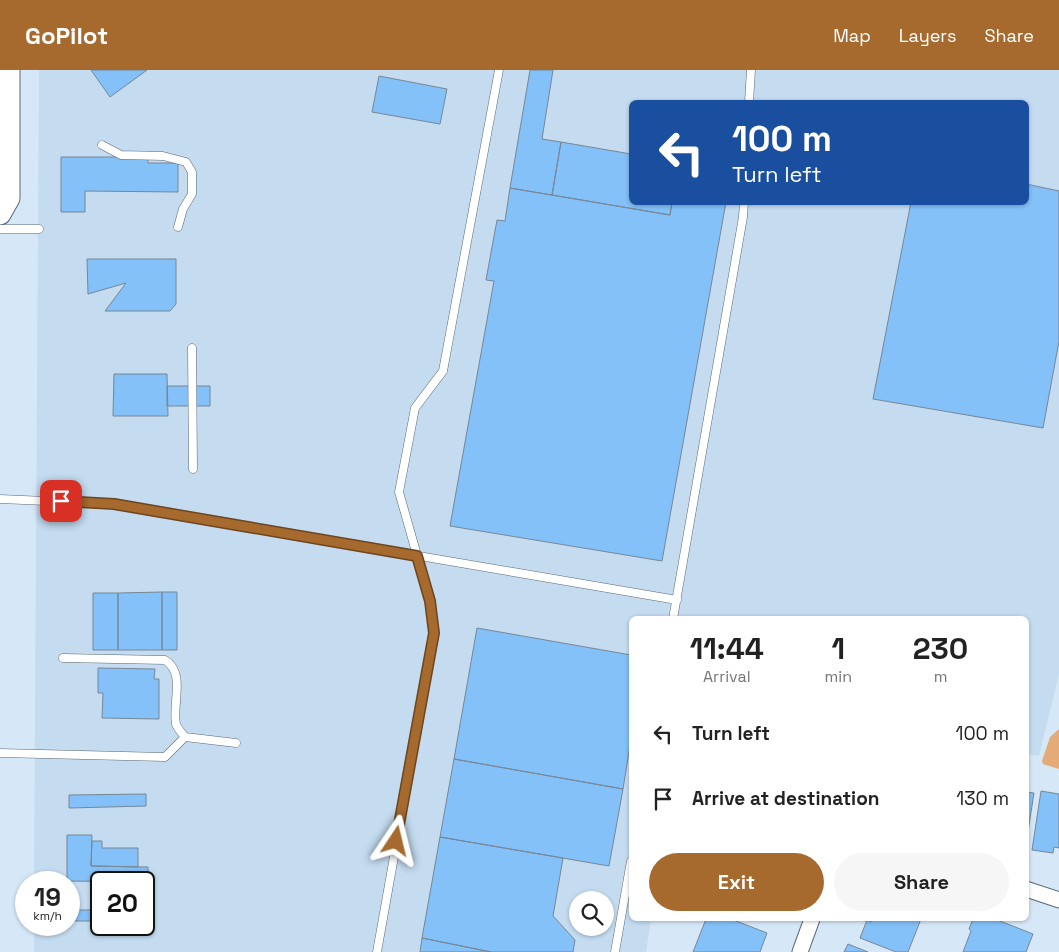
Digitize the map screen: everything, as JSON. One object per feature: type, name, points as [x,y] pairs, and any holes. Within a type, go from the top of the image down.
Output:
[{"type":"main road","points":[[0,214],[9,198],[9,70]]},
{"type":"street","points":[[1029,890],[1059,900]]},
{"type":"street","points":[[800,952],[811,921]]},
{"type":"lane","points":[[377,952],[434,633],[430,601],[399,492],[415,408],[443,371],[499,70]]},
{"type":"lane","points":[[749,100],[751,70]]},
{"type":"lane","points":[[102,145],[120,155],[163,156],[186,162],[192,172],[192,194],[183,209],[178,226]]},
{"type":"lane","points":[[674,616],[742,227],[744,205]]},
{"type":"lane","points":[[0,230],[39,229]]},
{"type":"lane","points":[[192,348],[193,469]]},
{"type":"lane","points":[[0,499],[114,504],[677,600]]},
{"type":"lane","points":[[63,658],[165,660],[173,665],[176,673],[176,725],[185,737],[236,743]]},
{"type":"lane","points":[[0,754],[165,757],[185,737]]},
{"type":"lane","points":[[616,952],[629,873]]},
{"type":"shaded area","points":[[39,70],[1059,70],[1059,674],[1039,756],[1029,754],[1029,616],[629,616],[629,921],[651,921],[646,952],[34,952],[34,936],[80,936],[80,871],[34,871]]},
{"type":"shaded area","points":[[1059,729],[1059,769],[1043,764],[1042,761],[1050,737]]},
{"type":"building","points":[[91,70],[147,70],[110,97]]},
{"type":"building","points":[[530,70],[553,70],[542,139],[561,142],[552,195],[510,188]]},
{"type":"building","points":[[379,76],[447,89],[440,124],[372,112]]},
{"type":"building","points":[[561,142],[629,154],[629,205],[672,205],[670,215],[552,195]]},
{"type":"building","points":[[61,157],[148,157],[148,163],[178,163],[178,192],[85,191],[85,212],[61,212]]},
{"type":"building","points":[[1029,185],[1059,191],[1059,341],[1043,428],[873,399],[910,205],[1029,205]]},
{"type":"building","points":[[510,188],[670,215],[672,205],[725,205],[662,561],[450,526],[494,281],[486,280],[497,220],[505,221]]},
{"type":"building","points":[[87,259],[176,259],[176,304],[170,311],[105,311],[126,283],[88,294]]},
{"type":"building","points":[[114,374],[167,374],[168,416],[113,416]]},
{"type":"building","points":[[167,386],[210,386],[210,406],[167,406]]},
{"type":"building","points":[[162,592],[162,650],[118,650],[118,593]]},
{"type":"building","points":[[162,592],[177,592],[177,650],[162,650]]},
{"type":"building","points":[[93,593],[118,593],[118,650],[93,650]]},
{"type":"building","points":[[477,628],[629,655],[629,752],[623,789],[454,759]]},
{"type":"building","points":[[98,668],[155,669],[154,679],[159,679],[159,719],[102,718],[103,693],[98,693]]},
{"type":"building","points":[[454,759],[623,789],[609,866],[440,837]]},
{"type":"building","points":[[1041,791],[1059,794],[1059,848],[1054,847],[1053,853],[1032,850]]},
{"type":"building","points":[[1029,792],[1034,793],[1029,825]]},
{"type":"building","points":[[146,794],[146,806],[69,808],[69,795]]},
{"type":"building","points":[[67,835],[92,835],[91,866],[148,867],[148,871],[90,871],[90,881],[80,881],[80,871],[67,871]]},
{"type":"building","points":[[440,837],[563,858],[553,916],[569,933],[569,936],[575,940],[573,952],[491,952],[422,938]]},
{"type":"building","points":[[92,841],[102,841],[102,848],[138,848],[138,867],[91,866]]},
{"type":"building","points":[[80,910],[90,910],[90,921],[80,921]]},
{"type":"building","points":[[705,921],[736,921],[767,933],[760,952],[693,952]]},
{"type":"building","points":[[867,921],[920,921],[908,952],[896,952],[860,938]]},
{"type":"building","points":[[972,921],[1000,921],[1033,934],[1026,952],[963,952],[971,931],[969,929]]},
{"type":"building","points":[[422,938],[491,952],[420,952]]},
{"type":"building","points":[[848,944],[868,952],[844,952]]},
{"type":"route","points":[[61,501],[114,504],[186,515],[417,556],[430,601],[434,633],[396,841]]}]
